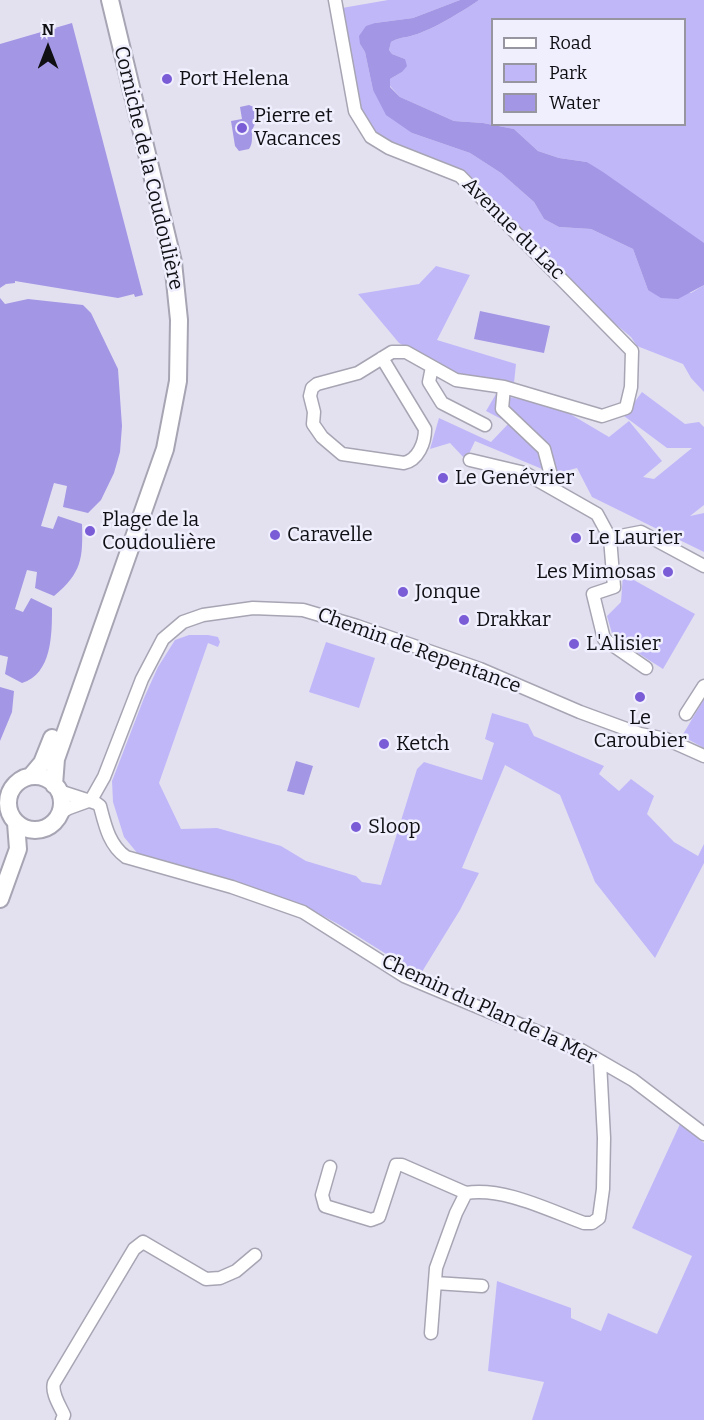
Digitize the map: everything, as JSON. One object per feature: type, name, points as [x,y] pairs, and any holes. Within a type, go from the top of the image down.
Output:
[{"type":"main road","name":"Corniche de la Coudoulière","points":[[31,777],[46,756],[144,475],[158,428],[167,380],[169,331],[159,249],[99,0]]},
{"type":"main road","name":"Corniche de la Coudoulière","points":[[56,788],[56,759],[165,449],[178,381],[180,320],[173,262],[110,0]]},
{"type":"main road","points":[[0,899],[18,849],[36,830],[50,825],[60,813],[62,806],[56,788],[44,778],[31,777],[16,784],[8,799],[9,813],[16,823],[26,829],[36,830]]},
{"type":"main road","points":[[16,823],[18,849]]},
{"type":"street","name":"Avenue du Lac","points":[[335,0],[354,111],[371,137],[389,148],[460,176],[632,351],[631,387],[626,408],[602,416],[504,387]]},
{"type":"street","points":[[383,358],[425,429],[417,455],[409,462],[395,462],[342,454],[322,437],[313,424],[314,412],[310,396],[312,388],[317,384],[358,373],[392,352],[401,351],[456,380],[504,387],[502,409],[544,449],[555,490]]},
{"type":"street","points":[[432,367],[429,382],[442,403],[485,424]]},
{"type":"street","points":[[470,460],[525,473],[597,514],[610,538],[614,587],[593,594],[604,639],[646,668]]},
{"type":"street","points":[[610,538],[641,532],[704,566]]},
{"type":"street","name":"Chemin de Repentance","points":[[91,800],[104,777],[142,679],[163,639],[183,622],[203,615],[253,608],[303,610],[357,626],[480,669],[580,712],[640,734],[675,742],[704,756]]},
{"type":"street","points":[[686,714],[704,686]]},
{"type":"street","points":[[56,788],[91,800]]},
{"type":"street","points":[[60,813],[91,800]]},
{"type":"street","name":"Chemin du Plan de la Mer","points":[[91,800],[100,806],[112,841],[118,851],[126,857],[232,887],[303,912],[404,976],[580,1050],[633,1080],[704,1134]]},
{"type":"street","points":[[330,1167],[321,1195],[325,1206],[371,1220],[379,1217],[396,1165],[402,1165],[466,1193],[481,1190],[512,1197],[584,1223],[592,1223],[599,1218],[603,1189],[604,1138],[600,1062]]},
{"type":"street","points":[[430,1333],[440,1257],[466,1193]]},
{"type":"street","points":[[62,1420],[64,1415],[55,1395],[54,1383],[134,1249],[143,1242],[206,1278],[220,1278],[236,1271],[255,1255]]},
{"type":"street","points":[[435,1283],[482,1286]]},
{"type":"green space","points":[[388,0],[460,0],[413,18],[375,23],[360,44],[365,52],[373,90],[412,133],[470,153],[501,173],[534,202],[544,219],[559,227],[591,229],[633,249],[648,290],[691,293],[704,285],[704,392],[691,378],[683,364],[637,346],[631,337],[594,306],[459,171],[394,146],[374,133],[361,111],[342,8]]},
{"type":"green space","points":[[479,0],[704,0],[704,244],[587,162],[559,158],[538,151],[514,129],[498,126],[686,126],[686,18],[491,18],[491,125],[454,121],[400,97],[390,86],[390,79],[402,72],[405,59],[392,54],[389,50],[391,42],[430,29]]},
{"type":"green space","points":[[436,266],[470,275],[437,340],[516,364],[514,383],[456,374],[399,343],[358,294],[419,284]]},
{"type":"green space","points":[[642,392],[685,424],[699,422],[704,427],[704,505],[690,516],[704,513],[704,552],[592,497],[577,468],[554,474],[475,441],[466,460],[450,443],[430,449],[439,418],[491,442],[509,423],[486,411],[496,394],[560,408],[609,437],[629,421],[662,461],[643,477],[654,479],[692,448],[667,448],[624,416]]},
{"type":"green space","points":[[623,574],[695,614],[663,669],[613,637],[607,616],[621,602]]},
{"type":"green space","points":[[189,635],[218,637],[220,642],[218,647],[208,643],[159,783],[181,829],[217,828],[281,846],[306,861],[356,876],[362,882],[381,885],[417,769],[424,762],[482,780],[494,743],[485,739],[492,713],[528,724],[534,736],[604,766],[599,774],[619,791],[631,779],[654,796],[647,814],[674,842],[698,856],[704,844],[704,863],[655,958],[595,882],[560,795],[505,765],[462,868],[479,873],[460,910],[420,975],[310,909],[138,854],[124,837],[113,802],[112,781],[158,667],[175,640]]},
{"type":"green space","points":[[326,642],[375,658],[359,708],[309,692]]},
{"type":"green space","points":[[704,699],[704,748],[682,736]]},
{"type":"green space","points":[[680,1124],[704,1143],[704,1420],[532,1420],[544,1382],[488,1371],[497,1281],[571,1308],[571,1318],[601,1331],[608,1313],[657,1334],[692,1256],[632,1228]]},
{"type":"water","points":[[460,0],[479,0],[430,29],[391,42],[389,50],[392,54],[405,59],[407,66],[390,79],[390,87],[400,97],[454,121],[483,123],[514,129],[538,151],[559,158],[587,162],[704,243],[704,285],[678,299],[661,298],[648,290],[633,249],[591,229],[559,227],[544,219],[534,202],[501,173],[470,153],[412,133],[386,115],[373,90],[359,36],[366,26],[375,23],[413,18]]},
{"type":"water","points":[[72,23],[143,295],[135,297],[134,294],[118,298],[15,281],[15,283],[6,284],[0,288],[0,44]]},
{"type":"water","name":"Pierre et Vacances","points":[[249,105],[258,109],[258,120],[252,132],[249,149],[239,151],[235,146],[231,121],[242,119],[240,107]]},
{"type":"water","points":[[0,298],[5,304],[28,299],[83,305],[91,313],[118,369],[122,426],[120,452],[114,473],[101,500],[88,513],[63,507],[67,486],[54,483],[41,526],[53,529],[58,516],[82,524],[81,556],[70,580],[54,596],[35,588],[37,572],[27,570],[15,609],[23,612],[31,598],[52,608],[52,629],[45,662],[32,678],[22,683],[5,674],[8,657],[0,655]]},
{"type":"water","points":[[480,311],[550,326],[544,353],[474,339]]},
{"type":"water","points":[[0,687],[14,691],[12,712],[0,741]]},
{"type":"water","points":[[296,761],[313,766],[304,795],[287,791]]},
{"type":"place","name":"Port Helena","points":[[167,79]]},
{"type":"place","name":"Pierre et Vacances","points":[[242,128]]},
{"type":"place","name":"Le Genévrier","points":[[443,478]]},
{"type":"place","name":"Plage de la Coudoulière","points":[[90,531]]},
{"type":"place","name":"Caravelle","points":[[275,535]]},
{"type":"place","name":"Le Laurier","points":[[576,538]]},
{"type":"place","name":"Les Mimosas","points":[[668,572]]},
{"type":"place","name":"Jonque","points":[[403,592]]},
{"type":"place","name":"Drakkar","points":[[464,620]]},
{"type":"place","name":"L'Alisier","points":[[574,644]]},
{"type":"place","name":"Le Caroubier","points":[[640,697]]},
{"type":"place","name":"Ketch","points":[[384,744]]},
{"type":"place","name":"Sloop","points":[[356,827]]}]
